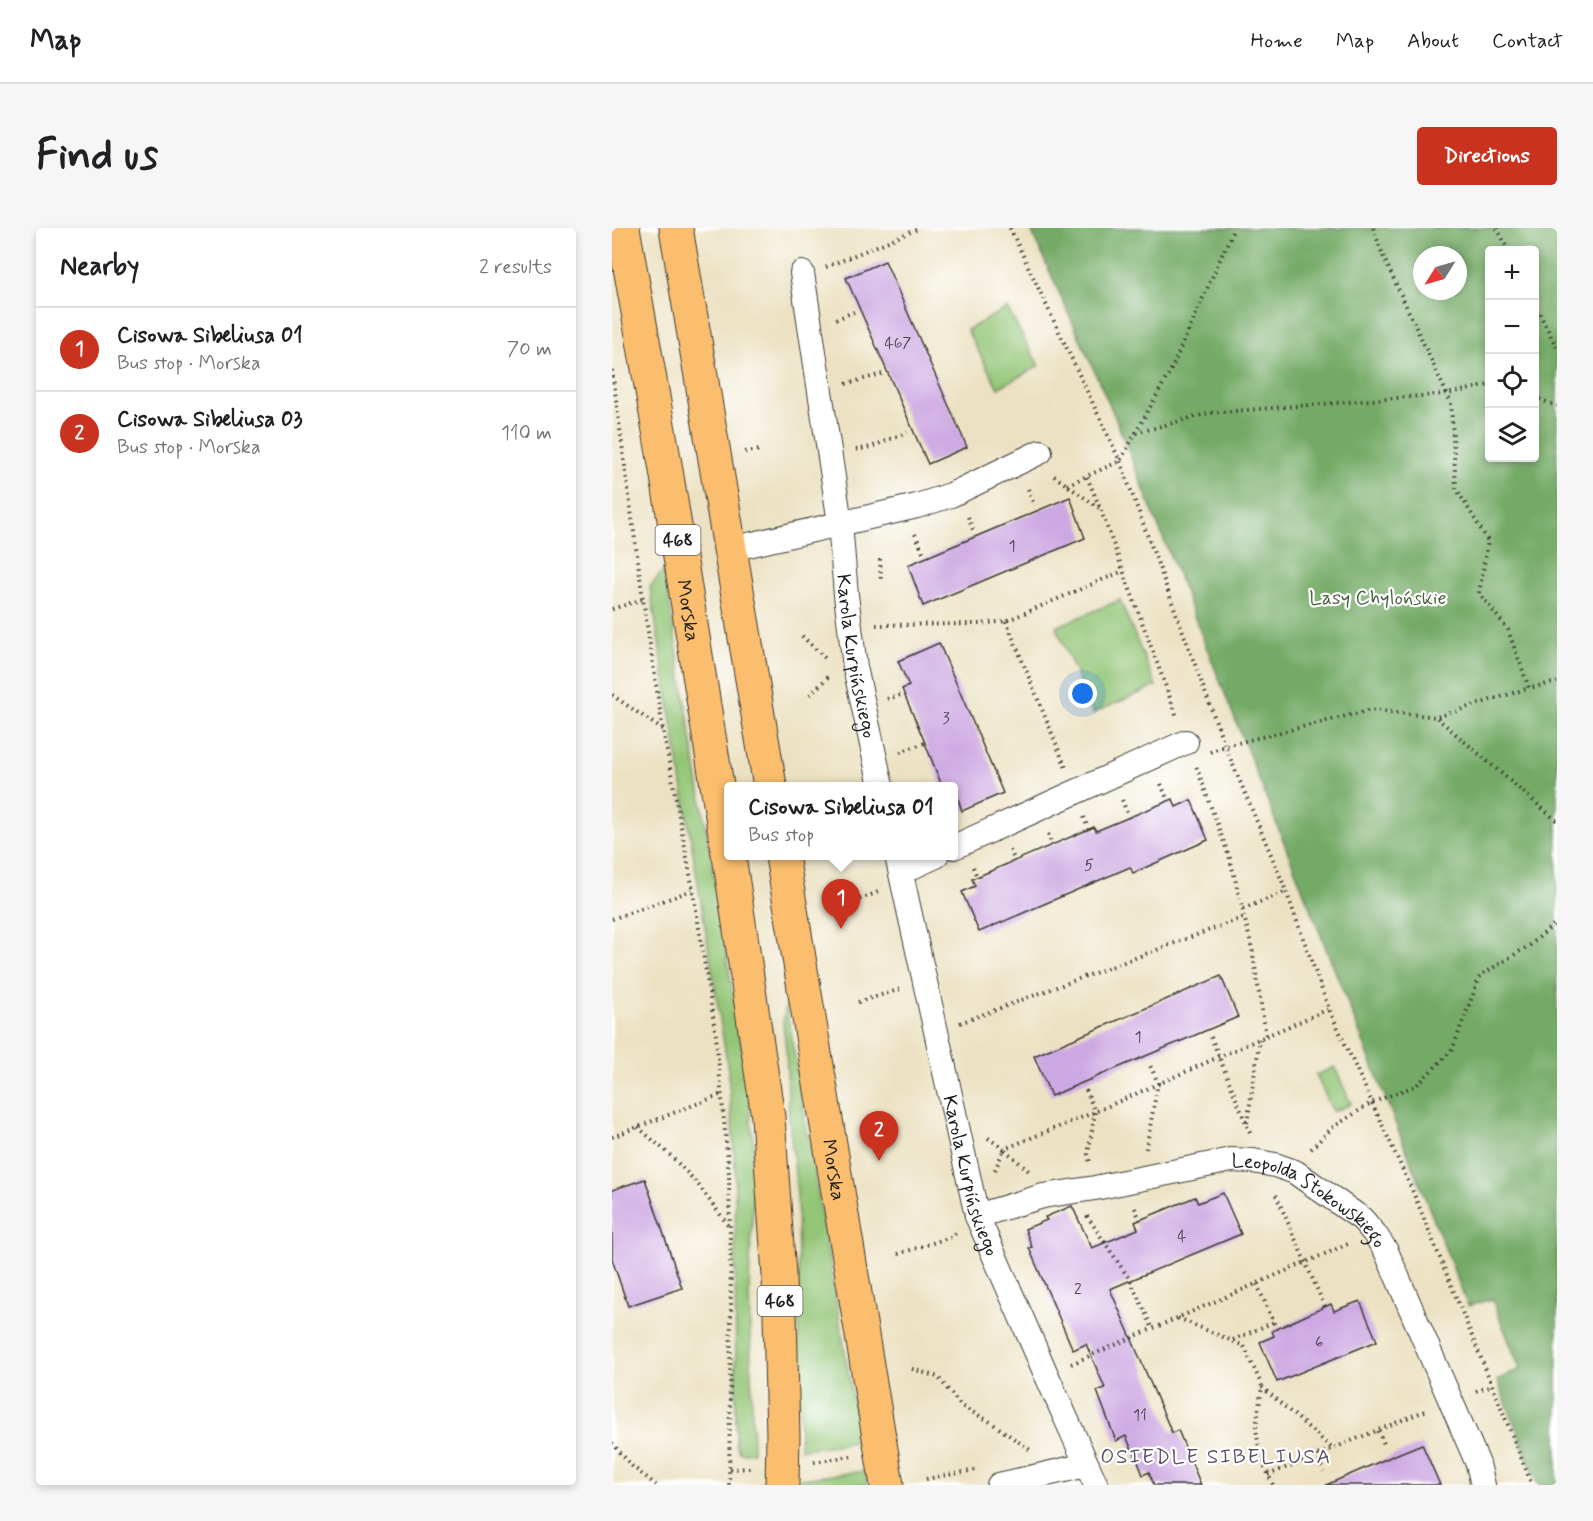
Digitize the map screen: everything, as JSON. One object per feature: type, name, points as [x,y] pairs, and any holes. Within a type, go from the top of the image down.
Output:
[{"type":"main road","name":"Morska","points":[[623,228],[665,464],[724,824]]},
{"type":"main road","name":"468","points":[[676,228],[769,782]]},
{"type":"main road","name":"Morska","points":[[730,860],[768,1117],[779,1275],[782,1476]]},
{"type":"main road","name":"Morska","points":[[783,860],[887,1485]]},
{"type":"street","name":"Karola Kurpińskiego","points":[[802,273],[840,523],[855,667],[880,782]]},
{"type":"street","points":[[731,549],[917,506],[951,495],[1040,452]]},
{"type":"street","points":[[958,846],[1186,742]]},
{"type":"street","name":"Karola Kurpińskiego","points":[[915,860],[899,864],[977,1216],[1091,1475],[999,1485]]},
{"type":"street","name":"Leopolda Stokowskiego","points":[[977,1216],[1043,1196],[1231,1160],[1275,1165],[1295,1172],[1362,1219],[1386,1251],[1478,1464],[1483,1485]]},
{"type":"path","points":[[802,273],[824,268],[920,228]]},
{"type":"path","points":[[1010,228],[1120,461],[1225,746],[1287,891],[1329,1010],[1413,1192],[1532,1485]]},
{"type":"path","points":[[1067,484],[1120,461],[1172,368],[1234,228]]},
{"type":"path","points":[[1373,228],[1384,258],[1451,403],[1456,488],[1488,541],[1479,593],[1508,630],[1529,688]]},
{"type":"path","points":[[1497,228],[1506,246]]},
{"type":"path","points":[[839,318],[854,312]]},
{"type":"path","points":[[1539,313],[1557,348]]},
{"type":"path","points":[[612,371],[642,598],[716,1036],[729,1174],[729,1485]]},
{"type":"path","points":[[853,382],[882,374]]},
{"type":"path","points":[[1136,433],[1209,413],[1447,394],[1485,386]]},
{"type":"path","points":[[1539,399],[1557,406]]},
{"type":"path","points":[[852,451],[871,447],[907,432]]},
{"type":"path","points":[[1087,477],[1230,859],[1245,916],[1264,1014],[1266,1036]]},
{"type":"path","points":[[1059,479],[1100,508]]},
{"type":"path","points":[[1028,488],[1034,505]]},
{"type":"path","points":[[880,559],[878,572],[881,583]]},
{"type":"path","points":[[866,625],[980,624],[1006,621],[1124,571]]},
{"type":"path","points":[[612,609],[642,598]]},
{"type":"path","points":[[1006,621],[1075,792]]},
{"type":"path","points":[[801,636],[828,661]]},
{"type":"path","points":[[810,695],[837,669]]},
{"type":"path","points":[[1225,746],[1371,710],[1437,717],[1529,688],[1557,682]]},
{"type":"path","points":[[890,698],[904,694]]},
{"type":"path","points":[[612,695],[663,730]]},
{"type":"path","points":[[1437,717],[1557,821]]},
{"type":"path","points":[[901,752],[925,742]]},
{"type":"path","points":[[1157,775],[1168,801]]},
{"type":"path","points":[[1118,791],[1129,818]]},
{"type":"path","points":[[612,919],[693,890]]},
{"type":"path","points":[[1243,909],[1287,891]]},
{"type":"path","points":[[843,906],[848,903]]},
{"type":"path","points":[[954,1025],[1245,916]]},
{"type":"path","points":[[1314,1144],[1332,1128],[1371,1103],[1417,1085],[1452,1050],[1480,976],[1530,945],[1557,922]]},
{"type":"path","points":[[986,1137],[1004,1149],[1329,1010]]},
{"type":"path","points":[[1246,1124],[1260,1038]]},
{"type":"path","points":[[1140,1220],[1129,1192],[1140,1179],[1158,1083],[1149,1063]]},
{"type":"path","points":[[612,1137],[722,1094]]},
{"type":"path","points":[[638,1127],[697,1183],[730,1228]]},
{"type":"path","points":[[1064,1367],[1374,1233]]},
{"type":"path","points":[[897,1254],[951,1237]]},
{"type":"path","points":[[1257,1284],[1276,1328]]},
{"type":"path","points":[[1178,1318],[1244,1346],[1262,1386],[1333,1449]]},
{"type":"path","points":[[1232,1340],[1274,1322]]},
{"type":"path","points":[[912,1369],[938,1377],[961,1406],[989,1420],[1037,1456]]},
{"type":"path","points":[[1268,1475],[1492,1385]]},
{"type":"path","points":[[1262,1386],[1256,1428],[1260,1456],[1273,1485]]},
{"type":"path","points":[[1378,1431],[1385,1446]]},
{"type":"path","points":[[612,1443],[632,1466],[656,1485]]},
{"type":"path","points":[[730,1469],[782,1476],[881,1452]]},
{"type":"path","points":[[1317,1455],[1324,1472]]},
{"type":"green space","name":"Lasy Chylońskie","points":[[1030,228],[1557,228],[1557,1485],[1538,1485],[1497,1380],[1520,1369],[1492,1299],[1468,1306],[1115,417]]},
{"type":"green space","points":[[1007,308],[1039,366],[998,388],[967,330]]},
{"type":"green space","points":[[664,570],[746,1074],[755,1159],[749,1287],[753,1452],[744,1453],[739,1452],[736,1444],[735,1165],[728,1069],[650,587]]},
{"type":"green space","points":[[1120,600],[1156,686],[1093,713],[1056,627]]},
{"type":"green space","points":[[786,1005],[860,1441],[800,1450],[797,1193],[789,1118],[783,1023]]},
{"type":"green space","points":[[1335,1067],[1351,1104],[1333,1112],[1316,1075]]},
{"type":"green space","points":[[865,1471],[868,1485],[800,1485],[800,1479]]},
{"type":"building","points":[[885,261],[967,447],[928,464],[846,278]]},
{"type":"building","points":[[1070,497],[1085,538],[923,606],[908,565]]},
{"type":"building","points":[[939,643],[1003,793],[962,811],[958,798],[958,782],[940,782],[902,689],[909,686],[898,661]]},
{"type":"building","points":[[1173,799],[1176,807],[1191,800],[1208,840],[1133,873],[1130,867],[979,932],[962,892],[975,886],[972,879],[1094,827],[1096,831]]},
{"type":"building","points":[[1221,976],[1238,1017],[1051,1096],[1034,1056]]},
{"type":"building","points":[[645,1179],[682,1288],[628,1306],[612,1259],[612,1190]]},
{"type":"building","points":[[1223,1193],[1241,1234],[1110,1289],[1172,1433],[1178,1430],[1201,1485],[1154,1485],[1149,1472],[1143,1475],[1126,1436],[1116,1441],[1097,1391],[1105,1388],[1086,1344],[1073,1350],[1029,1248],[1032,1247],[1025,1229],[1047,1220],[1045,1217],[1072,1206],[1092,1248],[1138,1229],[1135,1222],[1195,1197],[1198,1203]]},
{"type":"building","points":[[1360,1301],[1377,1341],[1277,1382],[1260,1342],[1274,1336],[1272,1331],[1331,1304],[1334,1311]]},
{"type":"building","points":[[1422,1444],[1440,1485],[1326,1485],[1395,1455]]},
{"type":"place","name":"Cisowa Sibeliusa 01","points":[[841,929]]},
{"type":"place","name":"Cisowa Sibeliusa 03","points":[[879,1161]]},
{"type":"district","name":"OSIEDLE SIBELIUSA","points":[[1216,1456]]}]
